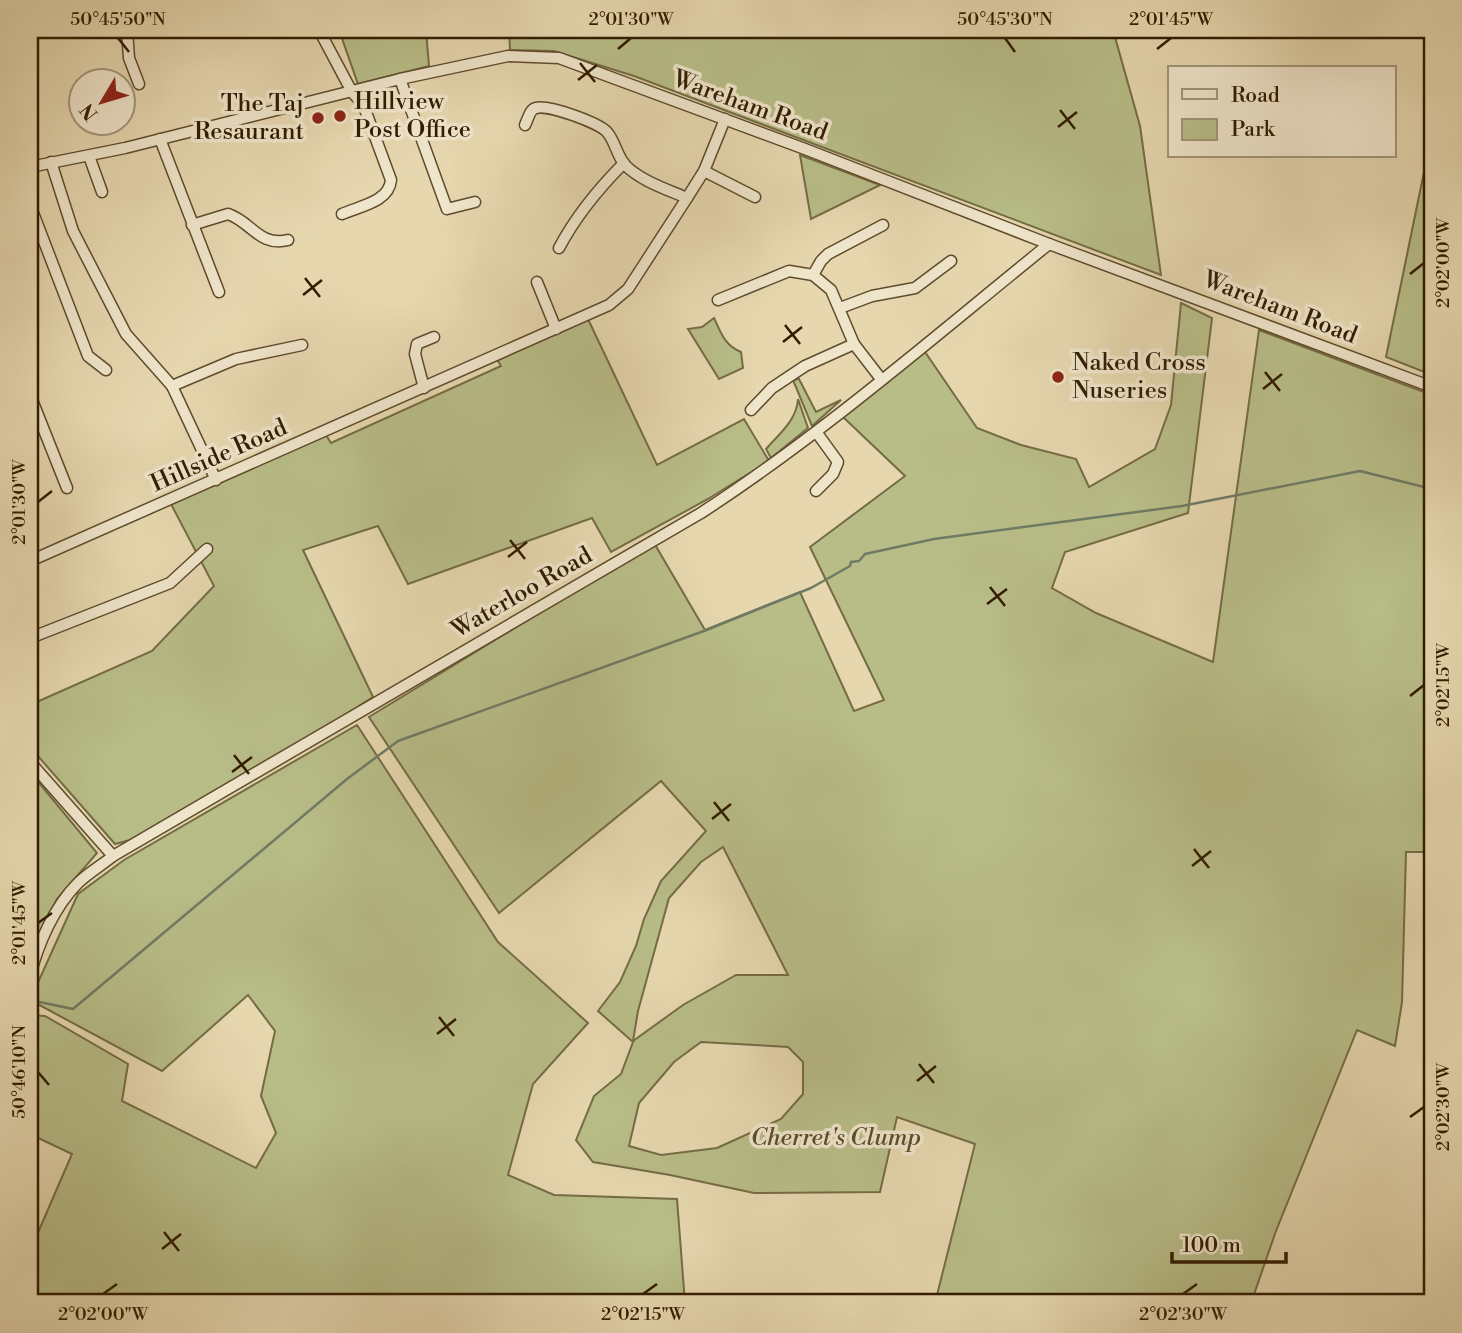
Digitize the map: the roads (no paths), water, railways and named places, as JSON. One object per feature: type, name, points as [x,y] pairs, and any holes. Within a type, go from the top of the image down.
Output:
[{"type":"street","points":[[127,30],[129,58],[139,84]]},
{"type":"street","points":[[319,30],[352,92],[363,104],[391,180],[390,188],[384,196],[342,214]]},
{"type":"street","name":"Wareham Road","points":[[30,167],[89,156],[400,79],[508,56],[559,58],[892,181],[1049,244],[1432,387]]},
{"type":"street","points":[[400,79],[447,209],[475,202]]},
{"type":"street","points":[[525,125],[531,111],[536,107],[600,125],[609,134],[624,163],[641,177],[687,198]]},
{"type":"street","name":"Hillside Road","points":[[30,561],[609,305],[628,289],[704,171],[726,119]]},
{"type":"street","points":[[160,139],[215,289]]},
{"type":"street","points":[[89,156],[102,192]]},
{"type":"street","points":[[51,162],[73,231],[127,334],[172,386],[216,480]]},
{"type":"street","points":[[559,248],[573,221],[603,183],[624,163]]},
{"type":"street","points":[[704,171],[755,197]]},
{"type":"street","points":[[30,205],[88,356],[106,370]]},
{"type":"street","points":[[192,225],[228,214],[267,240],[288,240]]},
{"type":"street","points":[[813,275],[828,254],[883,225]]},
{"type":"street","name":"Waterloo Road","points":[[30,976],[35,955],[62,903],[78,883],[113,856],[701,513],[817,433],[1049,244]]},
{"type":"street","points":[[840,308],[872,296],[915,288],[951,261]]},
{"type":"street","points":[[718,300],[789,271],[813,275],[831,290],[854,344],[881,379]]},
{"type":"street","points":[[537,282],[556,329]]},
{"type":"street","points":[[424,388],[415,348],[417,344],[434,337]]},
{"type":"street","points":[[751,411],[772,388],[799,370],[854,344]]},
{"type":"street","points":[[172,386],[236,359],[302,345]]},
{"type":"street","points":[[30,395],[67,488]]},
{"type":"street","points":[[816,491],[833,474],[838,462],[817,433]]},
{"type":"street","points":[[30,638],[170,583],[207,549]]},
{"type":"street","points":[[30,762],[113,856]]},
{"type":"waterway","points":[[30,1000],[73,1009],[347,779],[398,741],[704,631],[811,588],[850,566],[851,562],[859,561],[865,554],[934,539],[1182,506],[1360,471],[1428,488]]},
{"type":"place","name":"Hillview Post Office","points":[[340,116]]},
{"type":"place","name":"The Taj Resaurant","points":[[318,118]]},
{"type":"place","name":"Naked Cross Nuseries","points":[[1058,377]]},
{"type":"park label","name":"Cherret's Clump","points":[[836,1138]]}]
